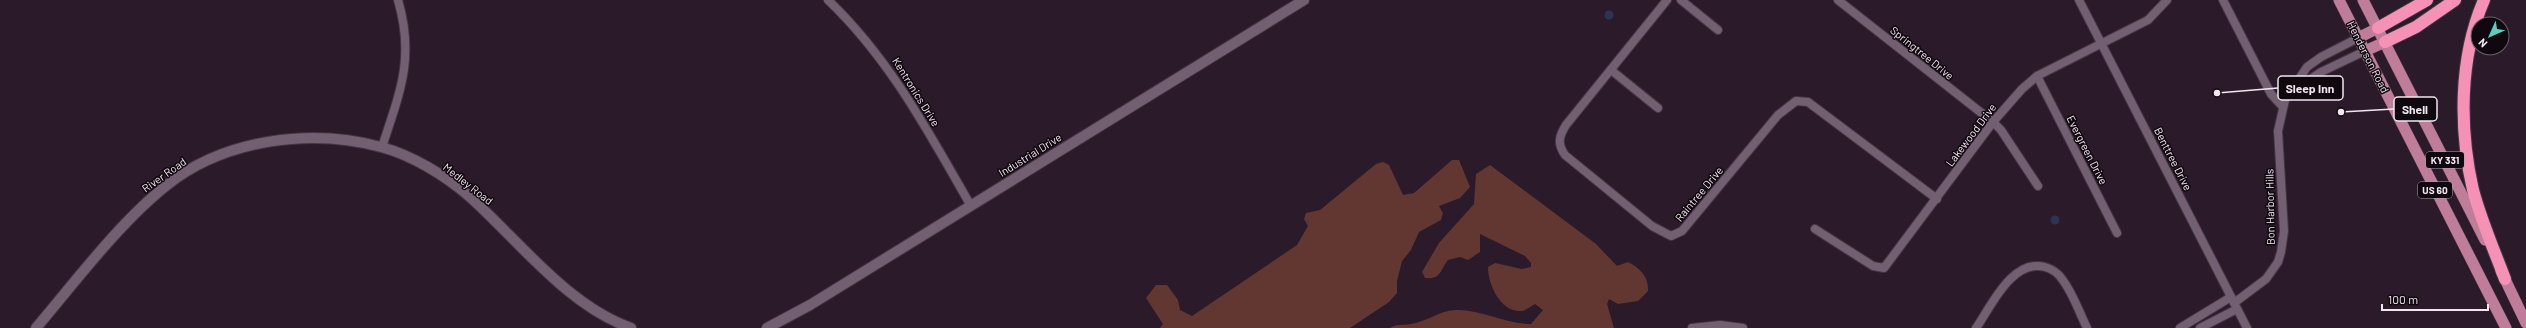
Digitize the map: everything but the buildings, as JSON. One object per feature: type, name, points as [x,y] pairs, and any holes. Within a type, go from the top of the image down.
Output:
[{"type":"highway","points":[[2378,28],[2427,0]]},
{"type":"highway","points":[[2385,42],[2416,27],[2455,0]]},
{"type":"highway","points":[[2484,0],[2475,24],[2466,68],[2464,100],[2465,137],[2477,202],[2505,279]]},
{"type":"main road","name":"Henderson Road","points":[[2339,0],[2506,328]]},
{"type":"main road","name":"Henderson Road","points":[[2363,0],[2526,323]]},
{"type":"main road","points":[[2358,38],[2378,28]]},
{"type":"main road","points":[[2365,51],[2385,42]]},
{"type":"street","points":[[382,147],[403,85],[406,56],[406,32],[398,0]]},
{"type":"street","name":"Kentronics Drive","points":[[828,0],[888,67],[909,98],[971,206]]},
{"type":"street","name":"Industrial Drive","points":[[766,328],[810,305],[1304,0]]},
{"type":"street","name":"Raintree Drive","points":[[1667,0],[1566,125],[1559,138],[1559,144],[1565,155],[1665,234],[1677,234],[1688,226],[1778,115],[1796,101],[1808,102],[1937,199]]},
{"type":"street","points":[[1681,0],[1718,30]]},
{"type":"street","name":"Springtree Drive","points":[[1838,0],[1993,122],[2001,130],[2038,186]]},
{"type":"street","name":"Benttree Drive","points":[[2079,0],[2247,328]]},
{"type":"street","name":"Lakewood Drive","points":[[1815,229],[1863,261],[1873,266],[1884,268],[1993,122],[2022,89],[2037,76],[2148,20],[2167,0]]},
{"type":"street","points":[[2223,0],[2271,94],[2283,107]]},
{"type":"street","name":"Bon Harbor Hills","points":[[2200,328],[2266,279],[2282,252],[2284,231],[2278,132],[2283,107],[2300,74],[2307,67],[2321,57],[2358,38]]},
{"type":"street","name":"Bon Harbor Hills","points":[[2291,92],[2320,72],[2365,51]]},
{"type":"street","points":[[1611,70],[1658,108]]},
{"type":"street","name":"Evergreen Drive","points":[[2037,76],[2117,233]]},
{"type":"street","name":"River Road","points":[[36,328],[140,207],[186,171],[234,151],[276,141],[322,138],[382,147]]},
{"type":"street","name":"Medley Road","points":[[382,147],[417,162],[447,179],[469,196],[572,295],[605,318],[631,328]]},
{"type":"street","points":[[1976,328],[2012,277],[2026,268],[2034,266],[2050,269],[2062,278],[2087,328]]},
{"type":"street","name":"Bon Harbor Hills","points":[[2180,328],[2234,303]]},
{"type":"street","points":[[1692,328],[1706,325],[1743,328]]},
{"type":"shaded area","points":[[1452,160],[1459,160],[1470,187],[1460,198],[1439,206],[1443,213],[1441,220],[1419,232],[1411,250],[1402,261],[1397,281],[1397,293],[1389,302],[1350,328],[1160,328],[1163,324],[1146,298],[1156,285],[1167,285],[1178,300],[1180,310],[1192,316],[1297,245],[1308,226],[1304,219],[1306,213],[1320,210],[1376,164],[1383,162],[1389,165],[1403,195],[1414,193]]},
{"type":"shaded area","points":[[1490,165],[1596,244],[1617,266],[1628,262],[1640,270],[1647,281],[1648,291],[1638,301],[1618,304],[1609,299],[1607,304],[1614,328],[1390,328],[1398,325],[1417,323],[1443,312],[1455,310],[1465,310],[1512,322],[1531,324],[1543,310],[1535,304],[1523,311],[1514,310],[1501,302],[1490,281],[1488,267],[1495,263],[1522,269],[1531,267],[1531,263],[1525,256],[1480,234],[1480,252],[1468,260],[1460,257],[1448,260],[1440,274],[1434,277],[1425,278],[1422,272],[1439,243],[1474,204],[1476,174]]},
{"type":"water","points":[[1609,10],[1614,15],[1609,20],[1604,15]]},
{"type":"water","points":[[2053,216],[2057,216],[2059,220],[2057,224],[2053,224],[2051,222],[2051,218]]},
{"type":"place","name":"Sleep Inn","points":[[2217,93]]},
{"type":"place","name":"Shell","points":[[2341,112]]}]
